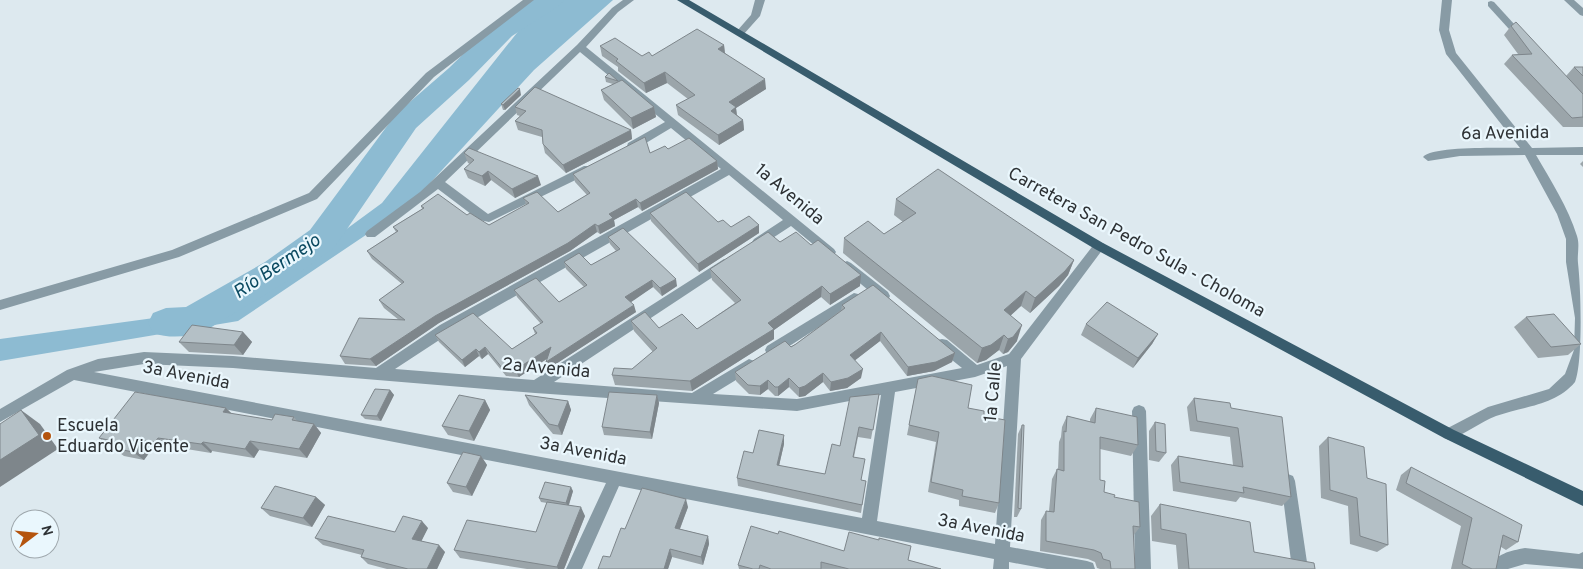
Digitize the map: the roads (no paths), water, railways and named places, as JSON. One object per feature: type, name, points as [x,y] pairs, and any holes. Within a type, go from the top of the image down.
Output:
[{"type":"main road","name":"Carretera San Pedro Sula - Choloma","points":[[682,0],[1099,246],[1449,434],[1583,499]]},
{"type":"street","points":[[0,304],[175,254],[312,196],[430,75],[529,0]]},
{"type":"street","points":[[371,234],[438,183],[580,47],[615,10],[630,0]]},
{"type":"street","points":[[740,33],[756,16],[760,0]]},
{"type":"street","points":[[1447,0],[1444,30],[1451,54],[1528,150],[1563,214],[1572,239],[1572,262],[1581,318],[1581,350],[1571,377],[1554,393],[1493,411],[1449,434]]},
{"type":"street","points":[[1569,0],[1583,13]]},
{"type":"street","points":[[1491,4],[1530,47]]},
{"type":"street","name":"1a Avenida","points":[[580,47],[894,305]]},
{"type":"street","points":[[623,151],[673,122]]},
{"type":"street","name":"6a Avenida","points":[[1428,157],[1460,152],[1583,151]]},
{"type":"street","points":[[438,183],[483,217],[488,218],[596,164]]},
{"type":"street","points":[[379,373],[445,330],[730,170]]},
{"type":"street","points":[[750,247],[791,220]]},
{"type":"street","name":"1a Calle","points":[[1001,569],[1014,358],[1099,246]]},
{"type":"street","points":[[535,387],[733,258]]},
{"type":"street","points":[[694,399],[872,287]]},
{"type":"street","points":[[931,335],[974,371]]},
{"type":"street","name":"2a Avenida","points":[[0,416],[72,374],[98,365],[144,358],[233,362],[535,387],[797,405],[889,389],[974,371],[1014,358]]},
{"type":"street","name":"3a Avenida","points":[[72,374],[1088,569]]},
{"type":"street","points":[[869,526],[889,389]]},
{"type":"street","points":[[1139,411],[1143,569]]},
{"type":"street","points":[[1286,467],[1300,569]]},
{"type":"street","points":[[574,569],[616,478]]},
{"type":"street","points":[[1497,569],[1506,560],[1525,556],[1556,564],[1583,561]]},
{"type":"water","points":[[543,0],[613,0],[534,70],[409,206],[238,321],[0,361],[0,339],[220,309],[266,288],[382,203]]},
{"type":"waterway","name":"Río Bermejo","points":[[166,323],[192,321],[277,271],[322,239],[406,121],[459,74],[503,30],[551,0]]},
{"type":"place","name":"Escuela Eduardo Vicente","points":[[47,436]]}]
